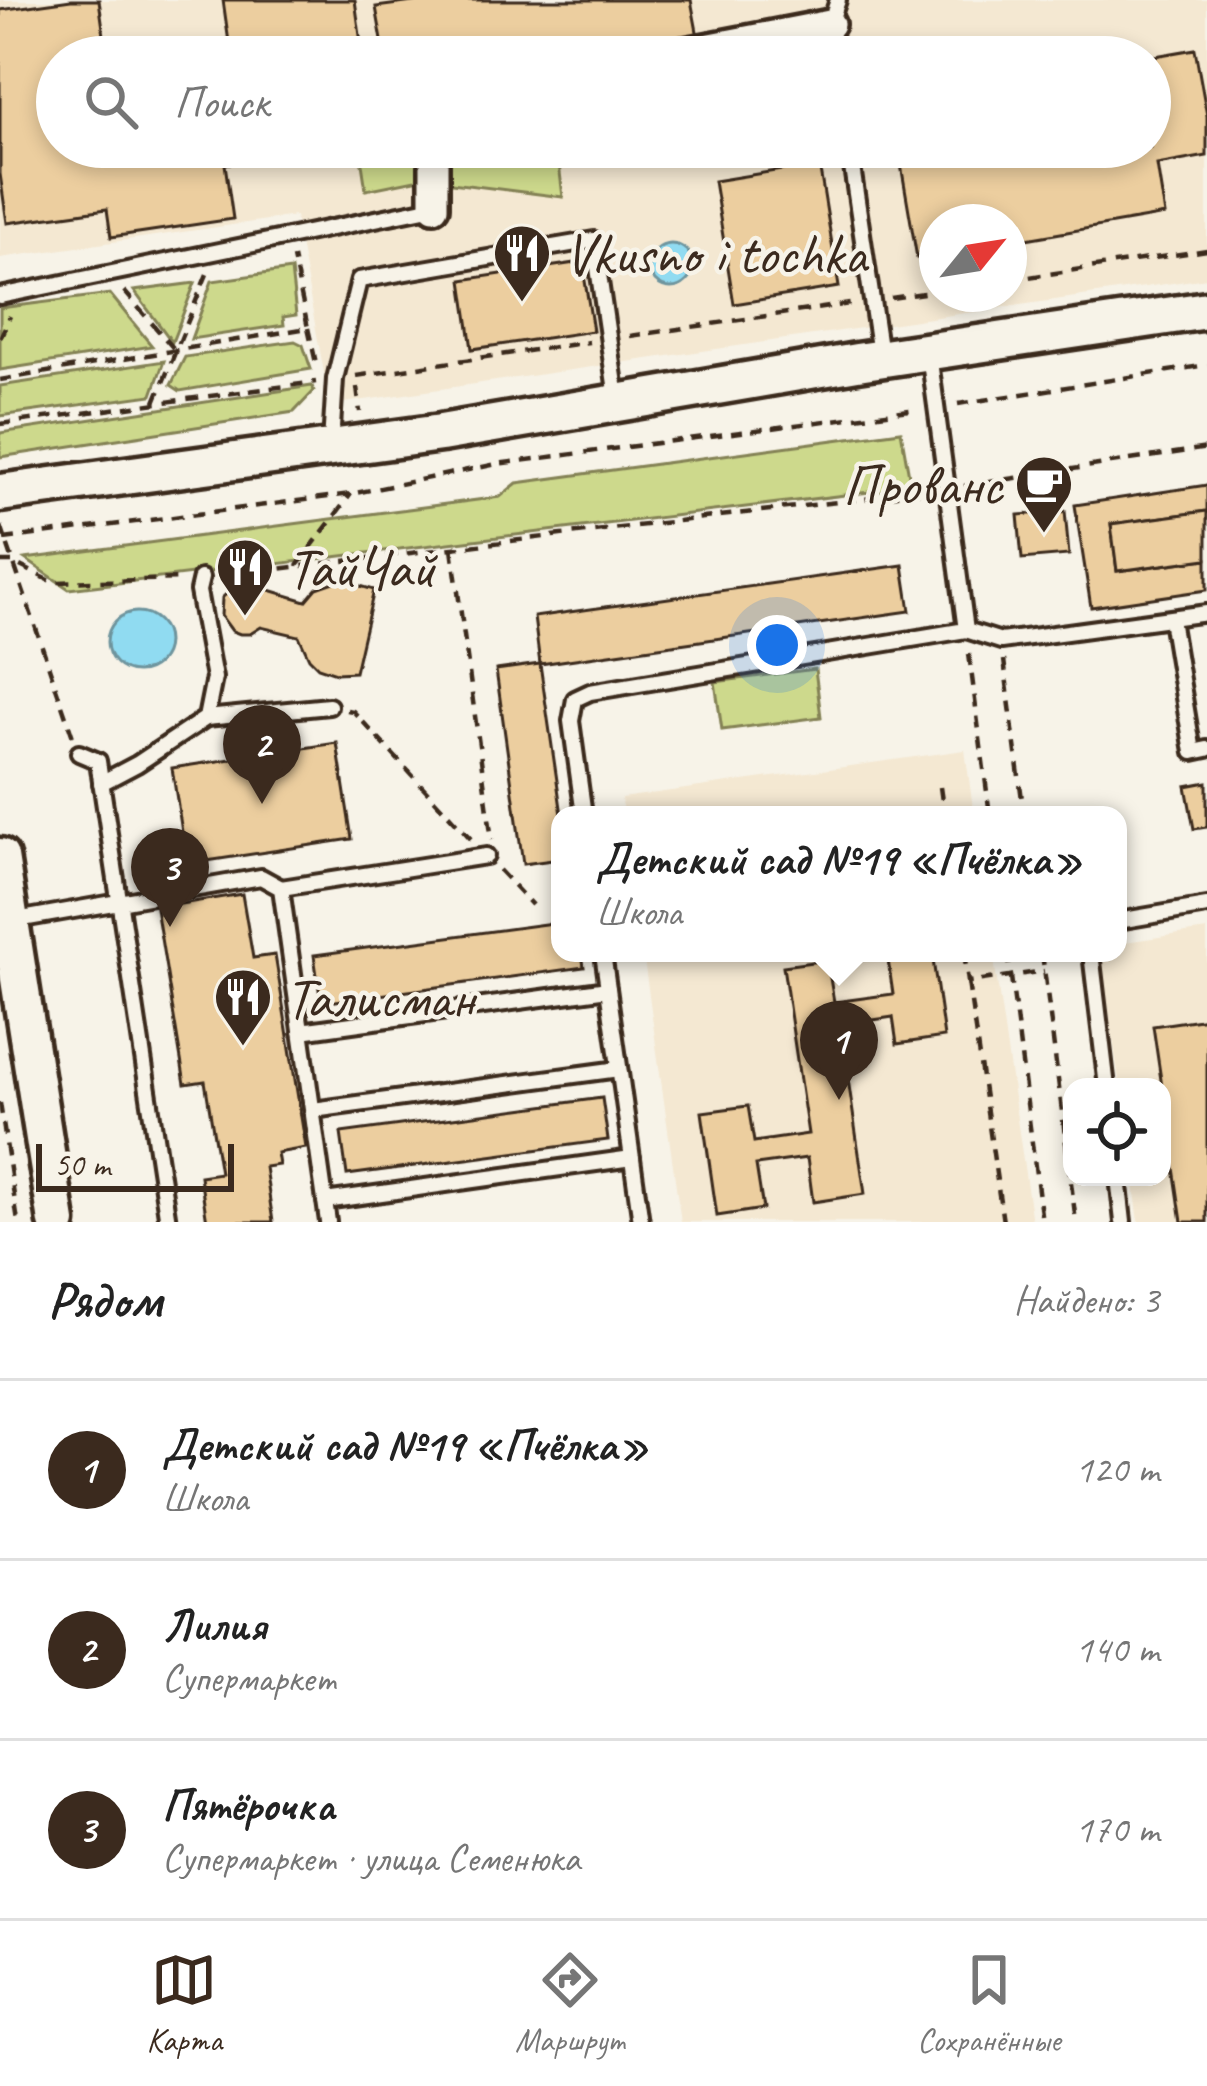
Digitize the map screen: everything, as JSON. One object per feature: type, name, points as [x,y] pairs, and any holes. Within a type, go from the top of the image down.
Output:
[{"type":"main road","points":[[0,493],[331,448],[1207,310]]},
{"type":"main road","points":[[0,857],[57,1222]]},
{"type":"street","points":[[741,36],[834,12]]},
{"type":"street","points":[[434,168],[434,207]]},
{"type":"lane","points":[[852,168],[880,359]]},
{"type":"lane","points":[[0,296],[434,207]]},
{"type":"lane","points":[[331,448],[335,379],[359,280],[594,239],[618,403]]},
{"type":"lane","points":[[928,352],[966,629]]},
{"type":"lane","points":[[201,578],[198,591],[214,677],[206,718]]},
{"type":"lane","points":[[583,806],[571,721],[575,699],[590,692],[966,629],[1001,641],[1207,613]]},
{"type":"lane","points":[[1171,619],[1192,752],[1207,749]]},
{"type":"lane","points":[[101,782],[206,718],[328,706]]},
{"type":"lane","points":[[79,753],[98,761],[168,1222]]},
{"type":"lane","points":[[11,921],[261,877],[281,888],[491,861]]},
{"type":"lane","points":[[281,888],[328,1222]]},
{"type":"lane","points":[[1127,919],[1207,906]]},
{"type":"lane","points":[[604,962],[640,1222]]},
{"type":"lane","points":[[1092,962],[1106,1078]]},
{"type":"lane","points":[[301,1031],[608,989]]},
{"type":"lane","points":[[313,1110],[620,1069]]},
{"type":"lane","points":[[326,1201],[632,1158]]},
{"type":"lane","points":[[1119,1186],[1124,1222]]},
{"type":"path","points":[[0,424],[320,381],[289,237]]},
{"type":"path","points":[[1027,277],[1207,250]]},
{"type":"path","points":[[154,404],[216,252]]},
{"type":"path","points":[[109,274],[176,350]]},
{"type":"path","points":[[360,418],[355,376],[919,294]]},
{"type":"path","points":[[0,380],[308,328]]},
{"type":"path","points":[[4,539],[351,494],[496,464],[936,407],[1207,365]]},
{"type":"path","points":[[0,562],[11,562],[53,582],[201,578],[947,488],[1207,448]]},
{"type":"path","points":[[296,567],[351,494]]},
{"type":"path","points":[[0,524],[79,753]]},
{"type":"path","points":[[452,548],[491,861]]},
{"type":"path","points":[[966,629],[989,806]]},
{"type":"path","points":[[1001,641],[1023,806]]},
{"type":"path","points":[[328,706],[352,711],[532,905]]},
{"type":"path","points":[[940,788],[943,806]]},
{"type":"path","points":[[965,962],[1003,1222]]},
{"type":"path","points":[[1009,962],[1042,1222]]},
{"type":"path","points":[[1043,962],[1076,1222]]},
{"type":"path","points":[[968,982],[1044,971]]},
{"type":"path","points":[[0,1104],[18,1222]]},
{"type":"shaded area","points":[[0,0],[1207,0],[1207,278],[1027,304],[1027,204],[919,204],[919,312],[972,312],[330,405],[295,216],[0,258]]},
{"type":"shaded area","points":[[965,750],[973,806],[622,806],[621,798]]},
{"type":"shaded area","points":[[1207,930],[1207,1222],[1139,1222],[1134,1186],[1171,1186],[1171,1078],[1119,1078],[1101,962],[1127,962],[1127,942]]},
{"type":"shaded area","points":[[644,962],[994,962],[1032,1222],[681,1222]]},
{"type":"green space","points":[[363,168],[419,168],[421,178],[427,168],[560,168],[563,197],[420,179],[366,190]]},
{"type":"green space","points":[[291,270],[296,315],[283,317],[284,325],[191,339],[212,281]]},
{"type":"green space","points":[[195,283],[172,342],[134,291]]},
{"type":"green space","points":[[110,294],[152,346],[0,370],[0,308]]},
{"type":"green space","points":[[295,341],[303,345],[311,369],[180,391],[171,385],[185,357]]},
{"type":"green space","points":[[164,361],[152,395],[0,416],[0,386]]},
{"type":"green space","points":[[312,386],[314,391],[294,412],[0,457],[0,433]]},
{"type":"green space","points":[[901,431],[911,487],[69,589],[25,559],[500,497],[517,483]]},
{"type":"green space","points":[[815,669],[821,717],[722,730],[715,682]]},
{"type":"water","points":[[671,244],[687,250],[693,266],[687,282],[671,288],[655,282],[649,266],[655,250]]},
{"type":"water","points":[[137,612],[159,620],[167,642],[159,664],[137,672],[115,664],[107,642],[115,620]]},
{"type":"building","points":[[99,0],[104,36],[36,36],[36,168],[226,168],[233,219],[111,237],[107,209],[7,223],[0,174],[0,10]]},
{"type":"building","points":[[223,0],[355,0],[360,36],[228,36]]},
{"type":"building","points":[[428,0],[691,0],[698,36],[381,36],[376,7]]},
{"type":"building","points":[[1195,49],[1207,116],[1207,156],[1171,162],[1171,53]]},
{"type":"building","points":[[820,168],[839,287],[734,304],[714,181]]},
{"type":"building","points":[[902,168],[1157,168],[1165,215],[1027,239],[1027,204],[919,204],[919,258]]},
{"type":"building","points":[[582,262],[593,331],[472,349],[462,280]]},
{"type":"building","points":[[1207,485],[1207,511],[1111,524],[1117,571],[1207,559],[1207,590],[1091,607],[1075,505]]},
{"type":"building","points":[[1065,511],[1069,555],[1022,559],[1018,515]]},
{"type":"building","points":[[1207,511],[1207,559],[1117,571],[1111,524]]},
{"type":"building","points":[[903,565],[910,611],[540,664],[534,617]]},
{"type":"building","points":[[340,580],[374,590],[355,672],[318,667],[299,636],[261,627],[240,634],[221,616],[222,598],[235,586],[253,585],[306,601],[317,588]]},
{"type":"building","points":[[540,664],[561,806],[551,806],[551,860],[523,864],[496,670]]},
{"type":"building","points":[[337,743],[352,839],[187,864],[172,768]]},
{"type":"building","points":[[1207,782],[1207,827],[1194,829],[1186,786]]},
{"type":"building","points":[[242,894],[253,958],[275,955],[306,1148],[277,1153],[279,1165],[265,1167],[273,1222],[207,1222],[200,1176],[220,1173],[205,1081],[185,1084],[156,908]]},
{"type":"building","points":[[551,923],[551,962],[583,962],[584,967],[321,1003],[314,955]]},
{"type":"building","points":[[827,962],[834,1002],[893,994],[888,962],[933,962],[944,1037],[897,1044],[893,1017],[840,1025],[865,1194],[813,1202],[807,1158],[756,1165],[763,1209],[717,1216],[702,1112],[748,1106],[754,1142],[808,1134],[783,966]]},
{"type":"building","points":[[1207,1018],[1207,1222],[1182,1222],[1171,1148],[1171,1078],[1161,1078],[1153,1026]]},
{"type":"building","points":[[602,1098],[608,1140],[347,1175],[341,1133]]},
{"type":"place","name":"Vkusno i tochka","points":[[522,304]]},
{"type":"place","name":"Прованс","points":[[1044,535]]},
{"type":"place","name":"ТайЧай","points":[[245,618]]},
{"type":"place","name":"Лилия","points":[[262,804]]},
{"type":"place","name":"Пятёрочка","points":[[170,927]]},
{"type":"place","name":"Талисман","points":[[243,1048]]},
{"type":"place","name":"Детский сад №19 «Пчёлка»","points":[[839,1100]]}]
